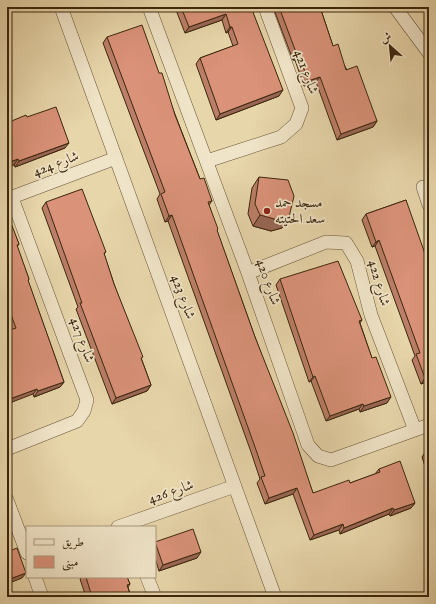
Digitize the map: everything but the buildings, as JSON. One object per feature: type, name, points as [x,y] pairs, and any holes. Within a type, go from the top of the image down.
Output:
[{"type":"street","name":"شارع 423","points":[[61,7],[275,597]]},
{"type":"street","name":"شارع 420","points":[[149,7],[248,273],[308,445],[318,456],[331,460],[429,424]]},
{"type":"street","name":"شارع 421","points":[[207,161],[281,137],[296,124],[302,108],[264,7]]},
{"type":"street","points":[[395,7],[429,52]]},
{"type":"street","name":"شارع 424","points":[[9,199],[116,158]]},
{"type":"street","points":[[423,187],[429,205]]},
{"type":"street","name":"شارع 427","points":[[7,449],[77,421],[84,412],[87,400],[9,199]]},
{"type":"street","name":"شارع 422","points":[[248,273],[326,242],[346,243],[357,261],[371,315],[415,430]]},
{"type":"street","name":"شارع 426","points":[[125,526],[235,486]]},
{"type":"street","points":[[7,500],[26,550]]},
{"type":"street","points":[[35,578],[42,597]]},
{"type":"street","points":[[148,578],[155,597]]},
{"type":"place","name":"مسجد حمد سعد الحتيته","points":[[267,211]]}]
